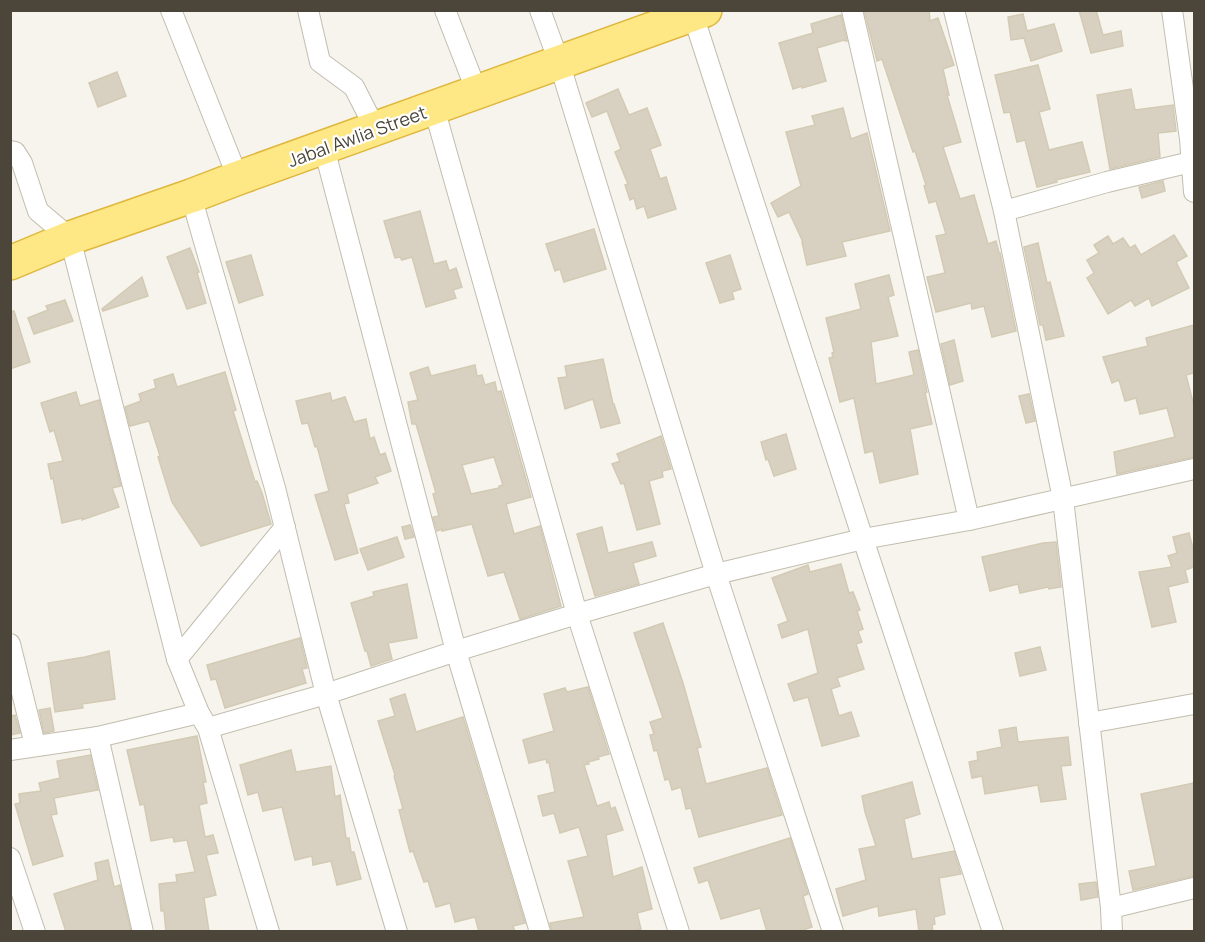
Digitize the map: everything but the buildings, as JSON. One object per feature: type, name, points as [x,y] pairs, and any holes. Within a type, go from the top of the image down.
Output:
[{"type":"highway","name":"Jabal Awlia Street","points":[[10,263],[69,238],[376,130],[559,62],[644,21],[699,13]]},
{"type":"street","points":[[171,10],[238,178]]},
{"type":"street","points":[[308,10],[320,62],[354,87],[376,130]]},
{"type":"street","points":[[445,10],[477,92]]},
{"type":"street","points":[[540,10],[559,62],[716,574],[833,932]]},
{"type":"street","points":[[852,10],[969,520]]},
{"type":"street","points":[[954,10],[1004,211],[1063,500],[1112,932]]},
{"type":"street","points":[[1172,10],[1192,139],[1191,162],[1194,192]]},
{"type":"street","points":[[699,13],[863,539],[992,931]]},
{"type":"street","points":[[434,108],[578,614],[679,932]]},
{"type":"street","points":[[324,148],[456,651],[540,932]]},
{"type":"street","points":[[10,151],[15,152],[22,163],[38,211],[69,238],[177,659],[203,720],[269,932]]},
{"type":"street","points":[[1004,211],[1107,182],[1191,162]]},
{"type":"street","points":[[192,196],[272,477],[326,694],[397,932]]},
{"type":"street","points":[[10,750],[203,720],[326,694],[456,651],[716,574],[863,539],[969,520],[1194,469]]},
{"type":"street","points":[[177,659],[285,527]]},
{"type":"street","points":[[10,644],[35,746]]},
{"type":"street","points":[[1089,723],[1194,704]]},
{"type":"street","points":[[98,736],[142,932]]},
{"type":"street","points":[[10,858],[35,932]]},
{"type":"street","points":[[1111,908],[1194,888]]}]
